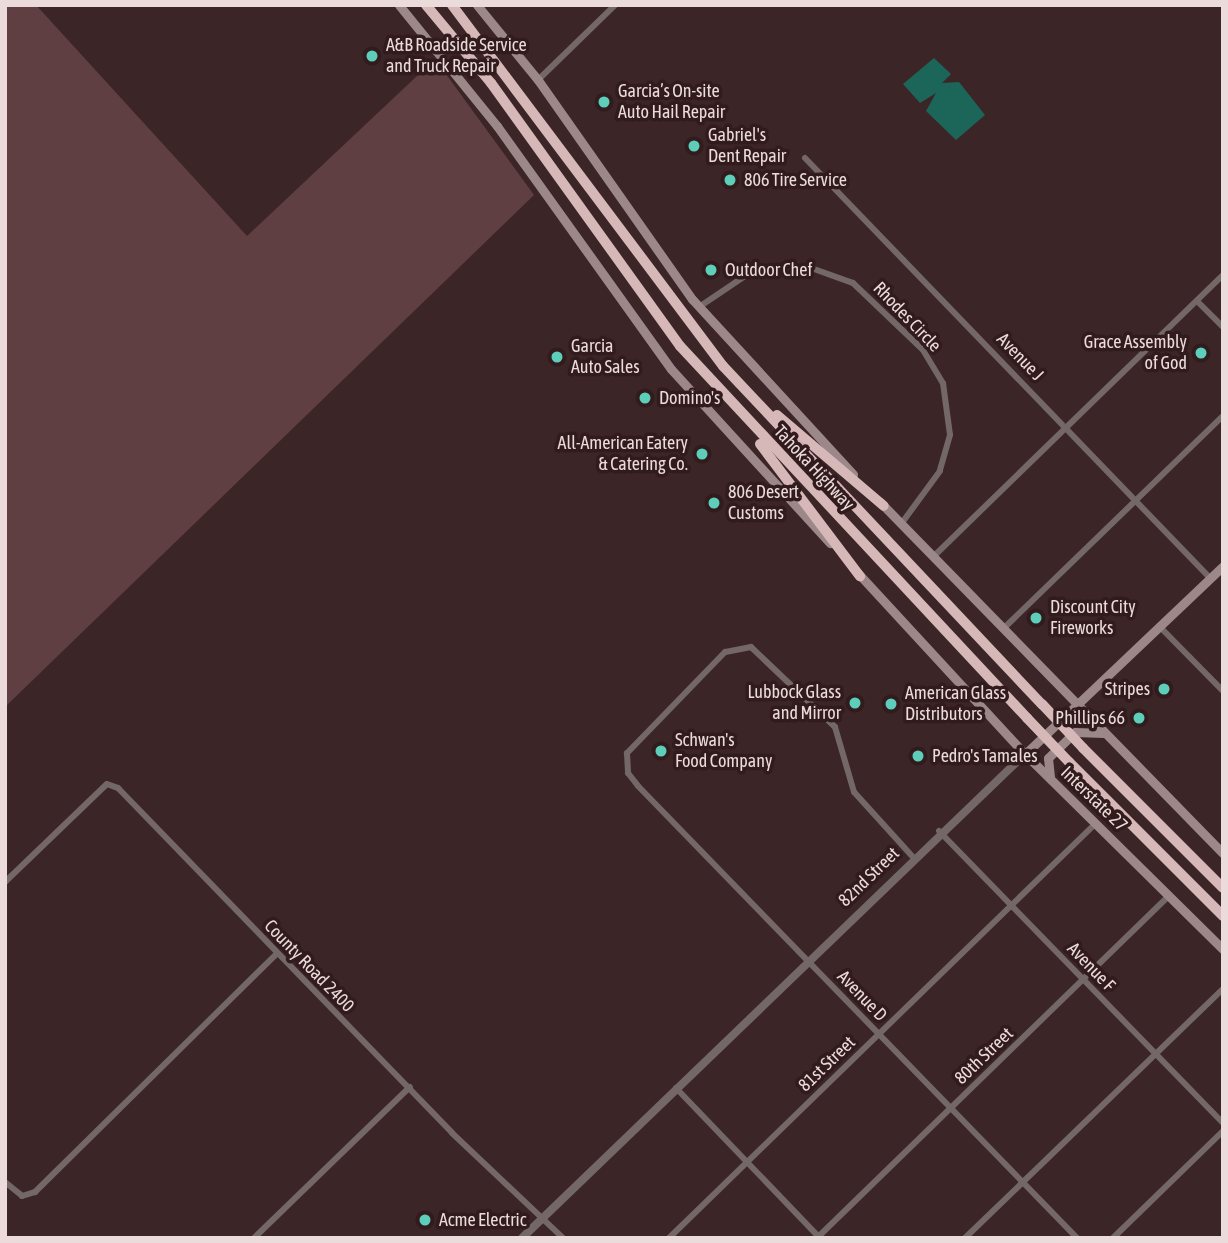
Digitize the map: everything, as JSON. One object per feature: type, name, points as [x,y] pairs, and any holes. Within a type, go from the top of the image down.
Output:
[{"type":"highway","name":"Tahoka Highway","points":[[426,5],[534,142],[646,303],[726,400],[1069,762],[1223,916]]},
{"type":"highway","name":"Tahoka Highway","points":[[452,5],[542,118],[673,305],[740,384],[1083,748],[1223,888]]},
{"type":"highway","points":[[740,384],[884,506]]},
{"type":"highway","points":[[726,400],[860,576]]},
{"type":"main road","points":[[398,5],[497,126],[671,369],[860,576]]},
{"type":"main road","name":"Tahoka Highway","points":[[477,5],[538,80],[699,307],[884,506]]},
{"type":"main road","points":[[884,506],[1222,851]]},
{"type":"main road","name":"82nd Street","points":[[1025,754],[1223,566]]},
{"type":"main road","name":"Interstate 27","points":[[860,576],[1025,754],[1223,949]]},
{"type":"main road","points":[[1051,780],[1046,762],[1067,739],[1082,729],[1105,734]]},
{"type":"street","points":[[538,80],[615,5]]},
{"type":"street","name":"Avenue J","points":[[805,158],[1210,578]]},
{"type":"street","name":"Rhodes Circle","points":[[699,307],[745,276],[808,268],[853,283],[916,342],[943,383],[950,435],[940,471],[901,524]]},
{"type":"street","points":[[933,557],[1223,275]]},
{"type":"street","points":[[1197,301],[1223,327]]},
{"type":"street","points":[[1003,629],[1223,416]]},
{"type":"street","points":[[1159,626],[1223,691]]},
{"type":"street","name":"Avenue D","points":[[912,856],[854,792],[835,727],[758,650],[730,649],[634,740],[628,772],[1077,1238]]},
{"type":"street","name":"82nd Street","points":[[522,1238],[912,856],[1025,754]]},
{"type":"street","name":"County Road 2400","points":[[5,882],[107,784],[118,788],[482,1161],[563,1238]]},
{"type":"street","name":"81st Street","points":[[669,1238],[1096,823]]},
{"type":"street","name":"Avenue F","points":[[939,831],[1223,1123]]},
{"type":"street","name":"80th Street","points":[[819,1237],[1170,895]]},
{"type":"street","points":[[5,1182],[22,1196],[29,1196],[65,1164],[277,953]]},
{"type":"street","points":[[965,1238],[1223,989]]},
{"type":"street","points":[[675,1086],[819,1237]]},
{"type":"street","points":[[254,1238],[410,1087]]},
{"type":"street","points":[[1113,1238],[1223,1131]]},
{"type":"shaded area","points":[[5,5],[36,5],[247,236],[435,59],[534,195],[5,707]]},
{"type":"water","points":[[934,58],[951,74],[942,83],[959,82],[985,115],[956,140],[926,111],[936,93],[920,103],[903,84]]},
{"type":"place","name":"A&B Roadside Service and Truck Repair","points":[[372,56]]},
{"type":"place","name":"Garcia’s On-site Auto Hail Repair","points":[[604,102]]},
{"type":"place","name":"Gabriel's Dent Repair","points":[[694,146]]},
{"type":"place","name":"806 Tire Service","points":[[730,180]]},
{"type":"place","name":"Outdoor Chef","points":[[711,270]]},
{"type":"place","name":"Grace Assembly of God","points":[[1201,353]]},
{"type":"place","name":"Garcia Auto Sales","points":[[557,357]]},
{"type":"place","name":"Domino's","points":[[645,398]]},
{"type":"place","name":"All-American Eatery & Catering Co.","points":[[702,454]]},
{"type":"place","name":"806 Desert Customs","points":[[714,503]]},
{"type":"place","name":"Discount City Fireworks","points":[[1036,618]]},
{"type":"place","name":"Stripes","points":[[1164,689]]},
{"type":"place","name":"Lubbock Glass and Mirror","points":[[855,703]]},
{"type":"place","name":"American Glass Distributors","points":[[891,704]]},
{"type":"place","name":"Phillips 66","points":[[1139,718]]},
{"type":"place","name":"Schwan's Food Company","points":[[661,751]]},
{"type":"place","name":"Pedro's Tamales","points":[[918,756]]},
{"type":"place","name":"Acme Electric","points":[[425,1220]]}]
